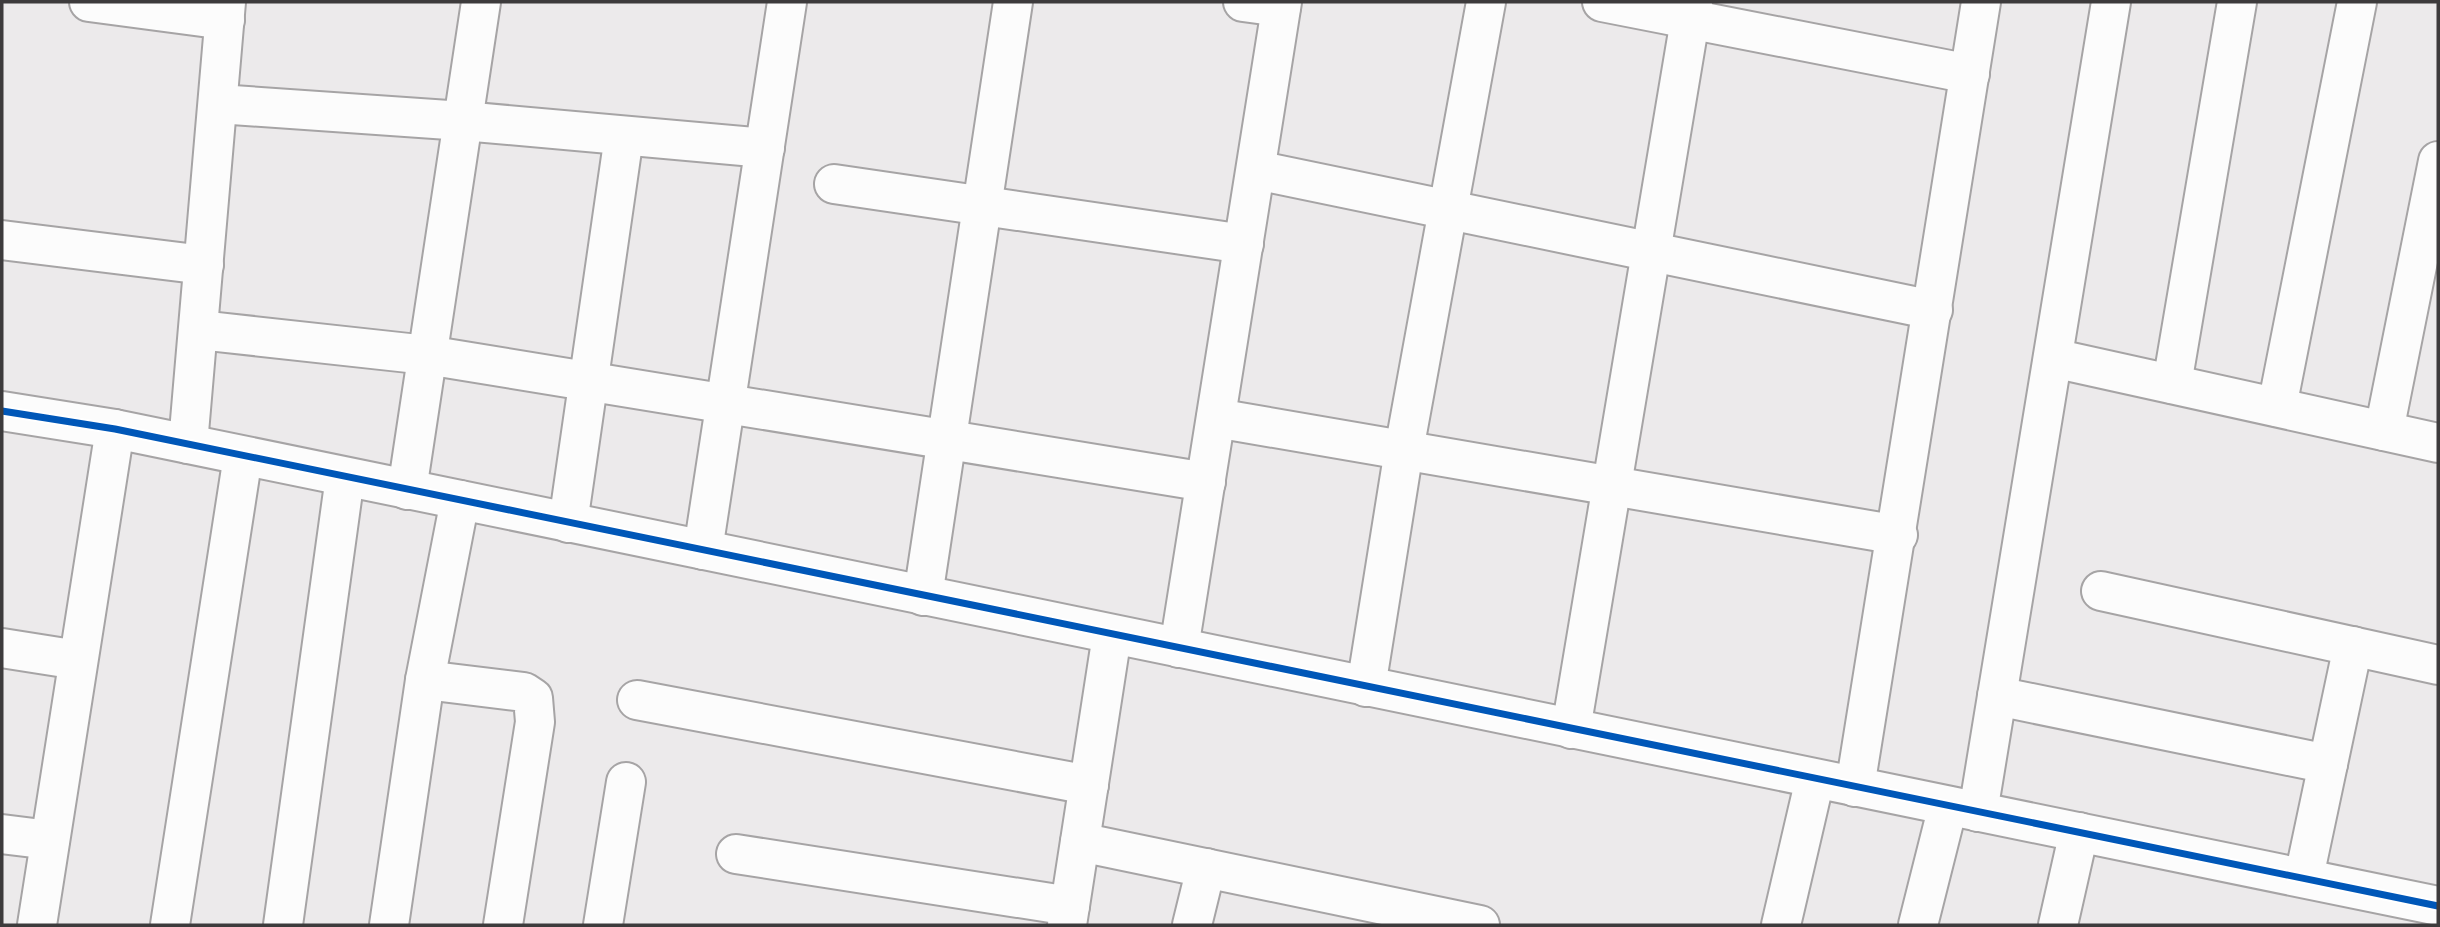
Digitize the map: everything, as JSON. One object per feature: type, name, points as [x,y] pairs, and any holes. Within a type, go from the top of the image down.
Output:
[{"type":"street","points":[[89,2],[225,11],[188,444]]},
{"type":"street","points":[[407,489],[480,2]]},
{"type":"street","points":[[703,550],[787,2]]},
{"type":"street","points":[[923,596],[1013,2]]},
{"type":"street","points":[[1179,648],[1282,5],[1243,2]]},
{"type":"street","points":[[1366,687],[1404,450],[1486,2]]},
{"type":"street","points":[[1602,2],[1691,10],[1970,74]]},
{"type":"street","points":[[1855,787],[1898,535],[1981,2]]},
{"type":"street","points":[[1918,925],[1963,809],[1997,696],[2111,2]]},
{"type":"street","points":[[2172,384],[2237,2]]},
{"type":"street","points":[[2277,407],[2357,2]]},
{"type":"street","points":[[1571,729],[1691,10]]},
{"type":"street","points":[[218,104],[463,121],[765,148]]},
{"type":"street","points":[[568,523],[624,136]]},
{"type":"street","points":[[2384,431],[2438,161]]},
{"type":"street","points":[[1256,170],[1933,310]]},
{"type":"street","points":[[834,184],[1244,244]]},
{"type":"street","points":[[2,240],[204,265]]},
{"type":"street","points":[[199,330],[427,355],[1206,482]]},
{"type":"street","points":[[2053,358],[2438,443]]},
{"type":"street","points":[[2,411],[115,429],[2438,906]]},
{"type":"street","points":[[1216,418],[1898,535]]},
{"type":"street","points":[[37,925],[115,429]]},
{"type":"street","points":[[170,925],[243,456]]},
{"type":"street","points":[[283,925],[345,477]]},
{"type":"street","points":[[389,925],[425,680],[460,500]]},
{"type":"street","points":[[2101,591],[2438,665]]},
{"type":"street","points":[[736,854],[1068,916],[1112,635]]},
{"type":"street","points":[[2304,877],[2353,646]]},
{"type":"street","points":[[2,648],[78,660]]},
{"type":"street","points":[[425,680],[524,692],[533,698],[535,722],[503,925]]},
{"type":"street","points":[[1997,696],[2328,764]]},
{"type":"street","points":[[637,700],[1089,785]]},
{"type":"street","points":[[1782,925],[1815,779]]},
{"type":"street","points":[[603,925],[626,782]]},
{"type":"street","points":[[2057,925],[2079,832]]},
{"type":"street","points":[[2,834],[50,840]]},
{"type":"street","points":[[1080,842],[1206,868],[1358,913],[1480,925]]},
{"type":"street","points":[[1192,925],[1206,868]]},
{"type":"cycle path","points":[[2,411],[115,429],[2438,906]]}]
